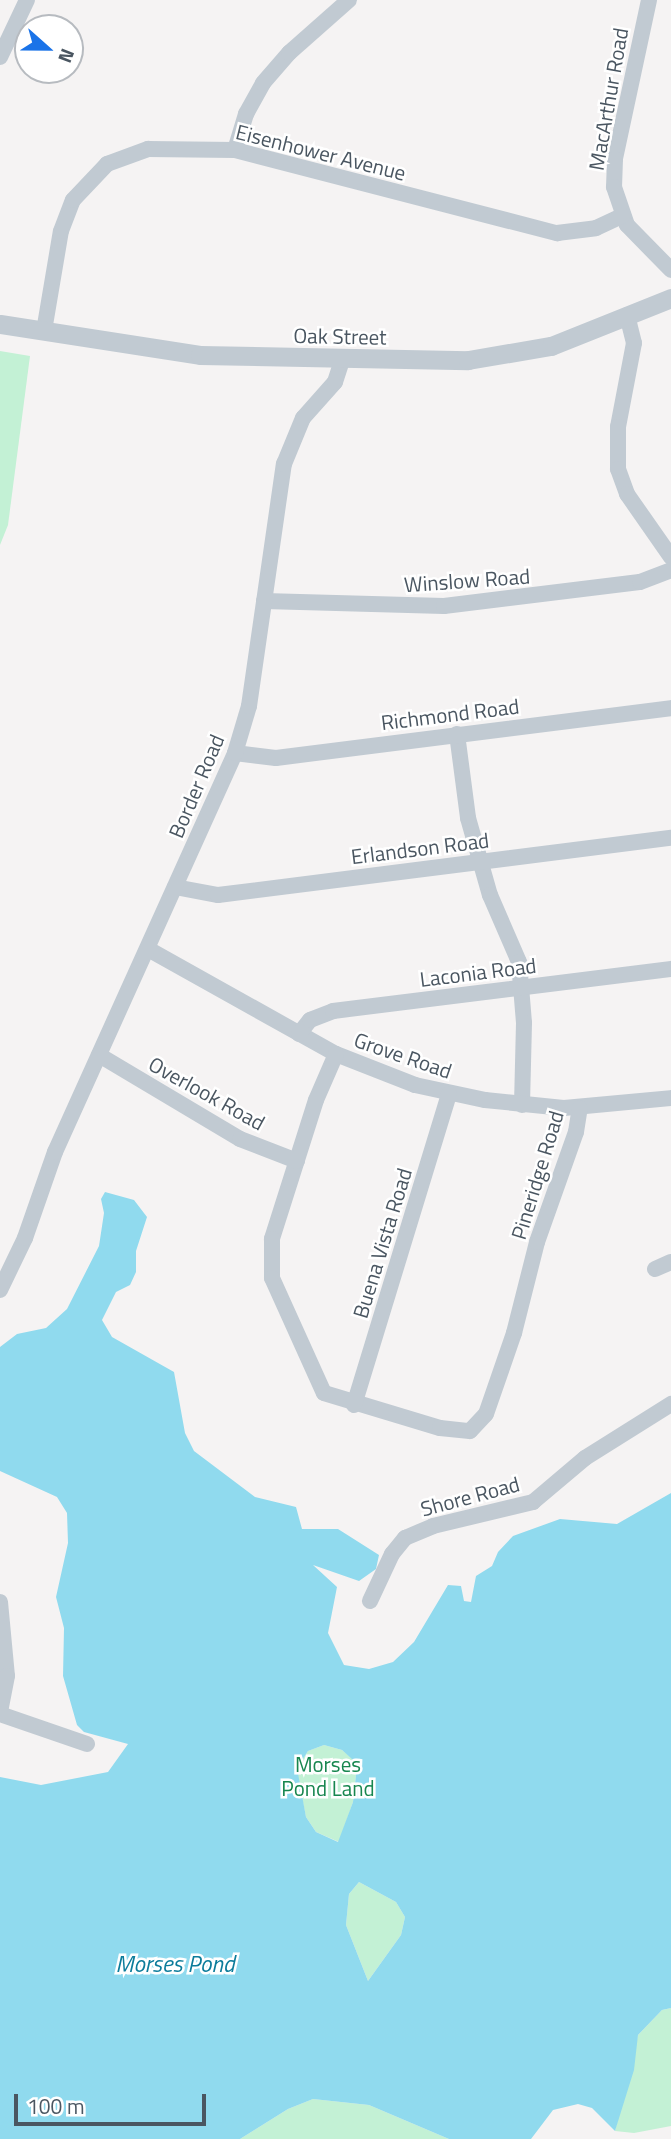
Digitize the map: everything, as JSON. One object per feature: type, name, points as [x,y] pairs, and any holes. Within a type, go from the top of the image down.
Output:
[{"type":"street","points":[[0,57],[27,0]]},
{"type":"street","points":[[235,150],[246,114],[268,76],[349,0]]},
{"type":"street","name":"MacArthur Road","points":[[622,216],[615,198],[615,159],[649,0]]},
{"type":"street","name":"Eisenhower Avenue","points":[[44,331],[66,213],[94,174],[120,158],[148,149],[235,150],[543,230],[583,231],[622,216]]},
{"type":"street","points":[[622,216],[671,270]]},
{"type":"street","name":"Oak Street","points":[[0,324],[200,355],[439,361],[513,356],[671,298]]},
{"type":"street","points":[[627,316],[634,343],[618,427],[618,469],[627,494],[671,557]]},
{"type":"street","name":"Border Road","points":[[0,1290],[32,1219],[51,1161],[235,753],[248,706],[289,447],[303,418],[335,382],[343,358]]},
{"type":"street","name":"Winslow Road","points":[[264,601],[444,606],[640,582],[671,570]]},
{"type":"street","name":"Richmond Road","points":[[235,753],[276,758],[671,708]]},
{"type":"street","points":[[457,734],[463,791],[481,861],[495,907],[517,953],[522,988],[522,1105]]},
{"type":"street","name":"Erlandson Road","points":[[175,887],[218,895],[671,838]]},
{"type":"street","name":"Grove Road","points":[[148,949],[336,1054],[449,1094],[522,1105],[580,1108],[671,1098]]},
{"type":"street","name":"Laconia Road","points":[[299,1034],[310,1020],[324,1013],[671,969]]},
{"type":"street","points":[[336,1054],[272,1239],[272,1278],[324,1393],[354,1405]]},
{"type":"street","name":"Overlook Road","points":[[99,1055],[240,1139],[297,1161]]},
{"type":"street","name":"Buena Vista Road","points":[[354,1405],[449,1094]]},
{"type":"street","name":"Pineridge Road","points":[[354,1405],[453,1431],[477,1427],[502,1368],[534,1255],[576,1132],[580,1108]]},
{"type":"street","points":[[654,1269],[671,1262]]},
{"type":"street","name":"Shore Road","points":[[370,1601],[405,1538],[433,1526],[533,1502],[585,1458],[671,1404]]},
{"type":"street","points":[[0,1602],[7,1676],[0,1714],[87,1744]]},
{"type":"green space","points":[[0,351],[30,356],[8,525],[0,545]]},
{"type":"green space","name":"Morses Pond Land","points":[[324,1745],[342,1750],[353,1759],[356,1775],[353,1802],[339,1842],[316,1832],[306,1817],[296,1768],[308,1751]]},
{"type":"green space","points":[[359,1882],[396,1902],[405,1917],[401,1935],[368,1981],[346,1925],[349,1894]]},
{"type":"green space","points":[[671,2008],[671,2126],[634,2133],[615,2131],[638,2035],[662,2010]]},
{"type":"green space","points":[[313,2099],[369,2105],[449,2139],[240,2139],[288,2109]]},
{"type":"water","name":"Morses Pond","points":[[105,1192],[134,1200],[147,1217],[136,1251],[136,1272],[130,1285],[116,1292],[102,1320],[112,1337],[174,1372],[185,1433],[194,1451],[255,1497],[296,1507],[302,1529],[338,1529],[379,1555],[376,1569],[359,1581],[313,1565],[337,1587],[328,1633],[344,1665],[369,1669],[393,1662],[414,1642],[448,1585],[461,1586],[464,1601],[471,1602],[476,1576],[492,1566],[498,1552],[513,1536],[560,1519],[617,1524],[671,1493],[671,2008],[662,2010],[638,2035],[634,2070],[615,2131],[592,2108],[578,2104],[553,2110],[531,2139],[449,2139],[369,2105],[313,2099],[288,2109],[240,2139],[0,2139],[0,1777],[41,1785],[108,1772],[128,1744],[84,1732],[77,1725],[63,1676],[64,1628],[56,1597],[68,1543],[67,1513],[57,1497],[0,1471],[0,1347],[17,1334],[46,1328],[67,1309],[99,1246],[104,1213],[101,1199]],"holes":[[[324,1745],[342,1750],[352,1759],[356,1775],[353,1802],[338,1842],[316,1832],[306,1817],[297,1768],[308,1751]],[[359,1882],[396,1902],[405,1917],[401,1935],[368,1981],[346,1925],[349,1894]]]}]
